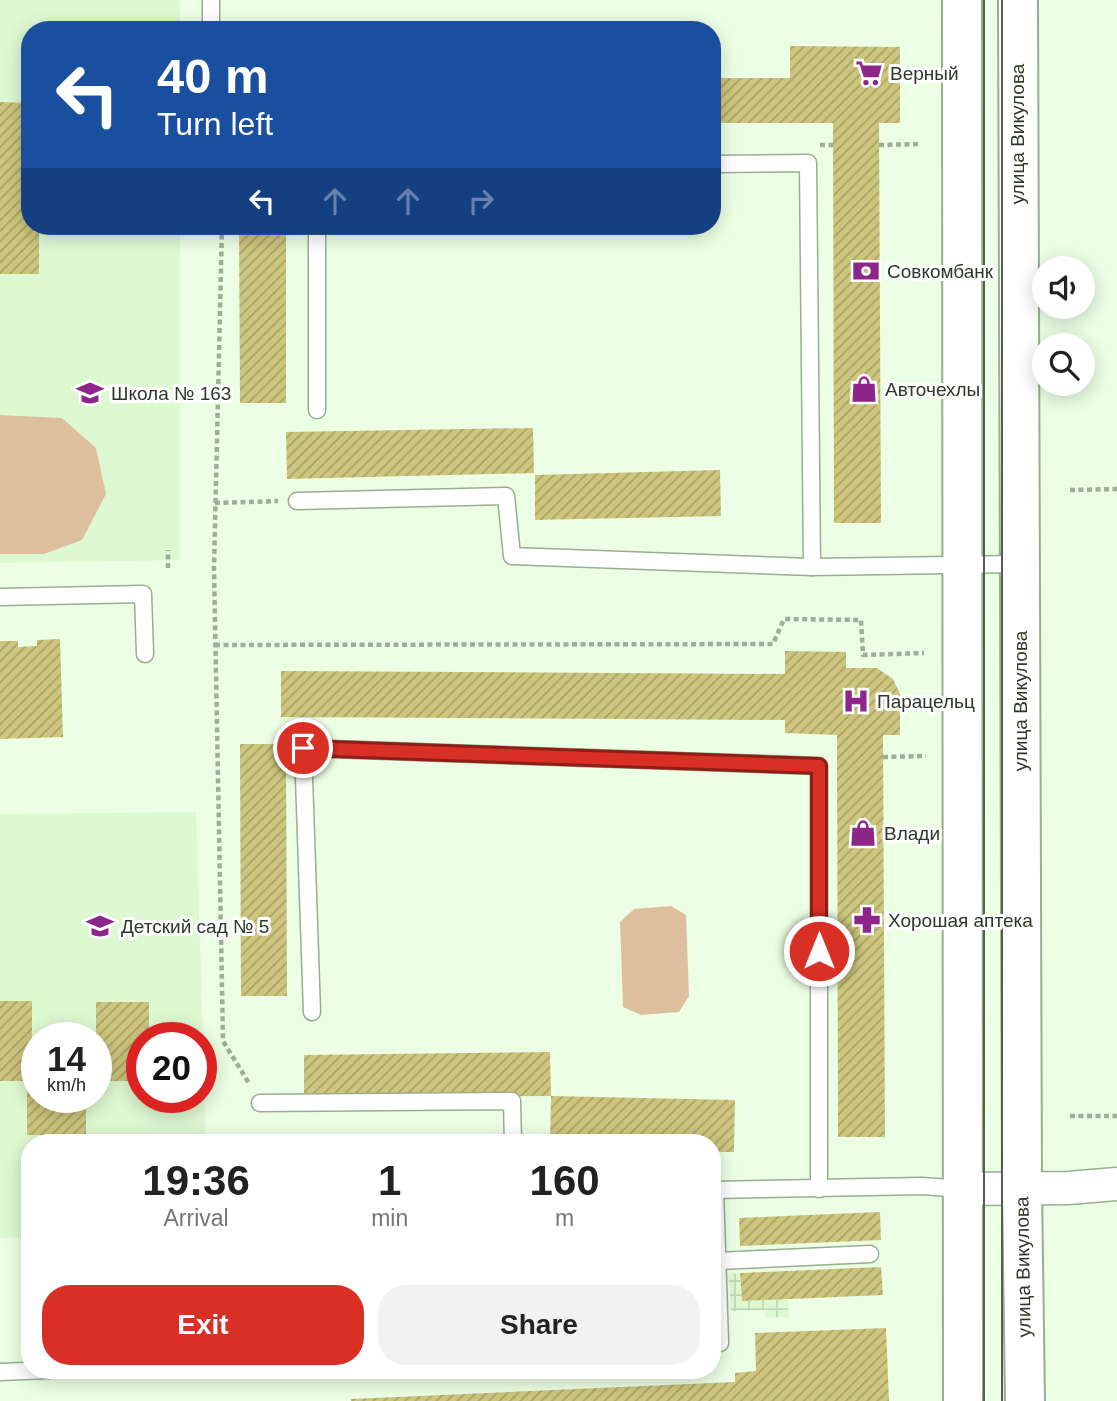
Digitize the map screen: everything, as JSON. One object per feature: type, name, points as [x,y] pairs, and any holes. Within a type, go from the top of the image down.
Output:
[{"type":"street","points":[[962,0],[963,1401]]},
{"type":"street","name":"улица Викулова","points":[[1018,0],[1025,1401]]},
{"type":"street","points":[[963,1189],[1117,1184]]},
{"type":"lane","points":[[211,0],[211,21]]},
{"type":"lane","points":[[721,164],[808,163],[811,567]]},
{"type":"lane","points":[[317,235],[317,410]]},
{"type":"lane","points":[[297,501],[506,496],[512,556],[811,567],[1019,564]]},
{"type":"lane","points":[[0,597],[143,594],[145,654]]},
{"type":"lane","points":[[312,1012],[303,748],[819,766],[819,1189]]},
{"type":"lane","points":[[260,1103],[512,1101],[513,1134]]},
{"type":"lane","points":[[721,1190],[922,1186],[963,1189]]},
{"type":"lane","points":[[721,1261],[870,1254]]},
{"type":"lane","points":[[0,1372],[21,1371]]},
{"type":"path","points":[[879,145],[921,144]]},
{"type":"path","points":[[222,235],[215,503],[215,645],[223,1041],[260,1103]]},
{"type":"path","points":[[1070,489],[1117,489]]},
{"type":"path","points":[[215,503],[297,501]]},
{"type":"path","points":[[168,550],[168,568]]},
{"type":"path","points":[[215,645],[774,644],[784,619],[861,620],[863,655],[924,653]]},
{"type":"path","points":[[883,757],[926,756]]},
{"type":"path","points":[[1070,1116],[1117,1116]]},
{"type":"shaded area","name":"Школа № 163","points":[[0,0],[180,0],[180,21],[21,21],[21,235],[180,235],[180,560],[0,563]]},
{"type":"shaded area","points":[[0,415],[62,418],[96,448],[106,494],[82,540],[44,554],[0,554]]},
{"type":"shaded area","name":"Детский сад № 5","points":[[196,812],[202,1022],[126,1022],[126,1113],[205,1113],[206,1134],[21,1134],[21,1237],[0,1238],[0,814]]},
{"type":"shaded area","points":[[671,906],[686,915],[689,996],[679,1012],[641,1015],[623,1007],[620,922],[634,909]]},
{"type":"shaded area","points":[[740,1273],[742,1301],[788,1299],[789,1317],[766,1318],[765,1310],[731,1311],[729,1274]]},
{"type":"building","points":[[790,46],[900,47],[900,123],[879,123],[881,523],[834,523],[833,123],[721,123],[721,78],[790,78]]},
{"type":"building","points":[[0,102],[21,103],[21,235],[39,235],[39,274],[0,274]]},
{"type":"building","points":[[239,235],[286,235],[286,403],[240,403]]},
{"type":"building","points":[[533,428],[534,473],[287,479],[286,432]]},
{"type":"building","points":[[720,470],[721,516],[535,520],[535,475]]},
{"type":"building","points":[[60,639],[63,737],[0,739],[0,641],[18,641],[18,647],[37,646],[37,640]]},
{"type":"building","points":[[785,651],[846,652],[846,668],[877,668],[893,679],[900,694],[900,735],[883,735],[885,1137],[838,1137],[837,735],[785,733],[785,720],[281,717],[281,671],[785,674]]},
{"type":"building","points":[[240,744],[286,744],[287,996],[241,996]]},
{"type":"building","points":[[0,1001],[32,1001],[32,1022],[21,1022],[21,1081],[0,1081]]},
{"type":"building","points":[[96,1002],[149,1002],[149,1022],[126,1022],[126,1081],[112,1081],[112,1022],[96,1022]]},
{"type":"building","points":[[550,1052],[551,1096],[304,1098],[304,1055]]},
{"type":"building","points":[[551,1096],[735,1100],[734,1152],[721,1152],[721,1134],[550,1134]]},
{"type":"building","points":[[27,1113],[86,1113],[86,1134],[27,1134]]},
{"type":"building","points":[[880,1212],[881,1240],[740,1246],[739,1218]]},
{"type":"building","points":[[881,1267],[883,1295],[742,1301],[740,1273]]},
{"type":"building","points":[[886,1328],[889,1401],[351,1401],[735,1382],[735,1373],[756,1371],[755,1333]]},
{"type":"tram line","points":[[984,0],[984,1401]]},
{"type":"tram line","points":[[1002,0],[1002,1401]]},
{"type":"place","name":"Верный","points":[[869,73]]},
{"type":"place","name":"Совкомбанк","points":[[866,271]]},
{"type":"place","name":"Авточехлы","points":[[864,389]]},
{"type":"place","name":"Школа № 163","points":[[90,393]]},
{"type":"place","name":"Парацельц","points":[[856,701]]},
{"type":"place","name":"Влади","points":[[863,833]]},
{"type":"place","name":"Хорошая аптека","points":[[867,920]]},
{"type":"place","name":"Детский сад № 5","points":[[100,926]]},
{"type":"route","points":[[303,748],[819,766],[819,951]]}]
